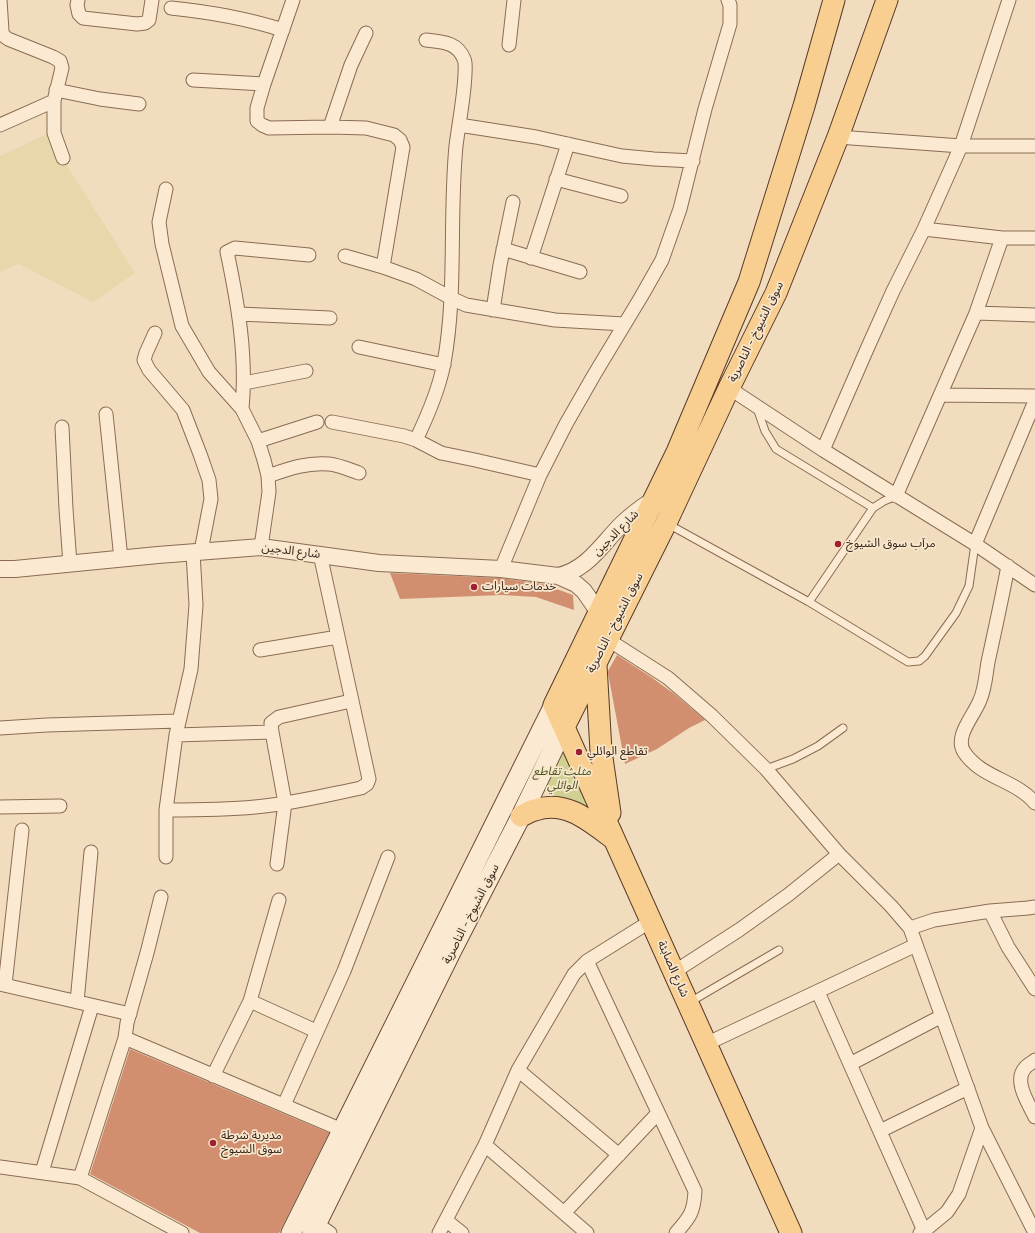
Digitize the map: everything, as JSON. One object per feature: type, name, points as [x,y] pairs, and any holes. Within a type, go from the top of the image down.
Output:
[{"type":"main road","name":"سوق الشيوخ - الناصرية","points":[[291,1233],[598,616],[677,452],[749,282],[804,106],[834,0]]},
{"type":"main road","name":"سوق الشيوخ - الناصرية","points":[[320,1230],[452,950],[521,816],[607,639],[666,523],[729,388],[776,293],[838,137],[886,0]]},
{"type":"main road","points":[[749,282],[776,293]]},
{"type":"main road","points":[[596,663],[601,751],[614,839]]},
{"type":"main road","name":"شارع الصابئة","points":[[554,705],[792,1233]]},
{"type":"main road","points":[[521,816],[536,809],[552,807],[568,809],[583,816],[614,839]]},
{"type":"main road","points":[[776,1199],[782,1233]]},
{"type":"street","points":[[0,0],[3,35],[8,39],[60,61],[62,68],[55,95],[54,133],[63,158]]},
{"type":"street","points":[[78,0],[77,4],[79,14],[83,18],[137,24],[145,23],[149,20],[152,0]]},
{"type":"street","points":[[293,0],[264,84],[258,108],[257,121],[269,128],[366,128],[394,135],[400,140],[403,147],[383,267]]},
{"type":"street","points":[[510,45],[514,0]]},
{"type":"street","points":[[501,569],[540,475],[566,424],[662,260],[680,209],[705,109],[730,24],[730,5],[728,0]]},
{"type":"street","points":[[823,450],[876,328],[924,229],[961,146],[1009,0]]},
{"type":"street","points":[[171,8],[212,12],[255,21],[283,30]]},
{"type":"street","points":[[330,127],[351,65],[366,33]]},
{"type":"street","points":[[416,440],[432,407],[444,365],[452,298],[456,146],[465,86],[465,61],[460,50],[450,43],[426,40]]},
{"type":"street","points":[[193,80],[264,84]]},
{"type":"street","points":[[0,125],[55,95],[139,104]]},
{"type":"street","points":[[459,125],[536,137],[622,156],[654,160],[693,161]]},
{"type":"street","points":[[838,137],[961,146],[1035,146]]},
{"type":"street","points":[[531,258],[568,144]]},
{"type":"street","points":[[556,179],[621,196]]},
{"type":"street","points":[[166,189],[159,222],[162,244],[182,326],[209,372],[242,409],[258,441],[268,476],[269,492],[260,546]]},
{"type":"street","points":[[493,310],[503,249],[513,202]]},
{"type":"street","points":[[924,229],[1002,238],[1035,238]]},
{"type":"street","points":[[896,496],[976,313],[1002,238]]},
{"type":"street","points":[[242,409],[244,383],[239,314],[228,252],[235,248],[309,255]]},
{"type":"street","points":[[503,249],[580,272]]},
{"type":"street","points":[[345,256],[383,267],[416,280],[466,305],[555,320],[624,324]]},
{"type":"street","points":[[976,313],[1035,315]]},
{"type":"street","points":[[239,314],[330,318]]},
{"type":"street","points":[[156,333],[144,360],[149,370],[182,410],[209,480],[211,499],[197,552],[196,605],[191,662],[176,735],[166,810],[166,857]]},
{"type":"street","points":[[359,348],[444,365]]},
{"type":"street","points":[[244,383],[306,371]]},
{"type":"street","points":[[729,388],[823,450],[975,544],[1035,585]]},
{"type":"street","points":[[940,395],[1035,396]]},
{"type":"street","points":[[975,544],[1035,401]]},
{"type":"street","points":[[106,414],[121,559]]},
{"type":"street","points":[[258,441],[317,422]]},
{"type":"street","points":[[332,422],[404,436],[416,440],[441,454],[540,475]]},
{"type":"street","points":[[62,427],[70,564]]},
{"type":"street","points":[[268,476],[287,469],[310,464],[330,464],[359,473]]},
{"type":"street","name":"شارع الدجين","points":[[558,576],[571,573],[582,566],[623,523],[653,500]]},
{"type":"street","name":"شارع الدجين","points":[[0,569],[15,569],[260,546],[379,563],[501,569],[558,576],[568,579],[584,591],[595,607],[598,616]]},
{"type":"street","points":[[166,810],[235,809],[285,803],[361,788],[367,784],[369,779],[320,554]]},
{"type":"street","points":[[1008,566],[980,699],[961,736],[961,746],[965,754],[979,769],[1018,789],[1030,797],[1035,803]]},
{"type":"street","points":[[260,650],[338,637]]},
{"type":"street","points":[[607,639],[668,678],[712,716],[766,768],[839,854],[891,906],[910,928],[982,1128],[1035,1233]]},
{"type":"street","points":[[277,864],[285,803],[271,723],[279,717],[351,701]]},
{"type":"street","points":[[0,728],[179,721]]},
{"type":"street","points":[[176,735],[272,732]]},
{"type":"street","points":[[0,807],[60,806]]},
{"type":"street","points":[[22,830],[3,985],[130,1014]]},
{"type":"street","points":[[77,1002],[91,852]]},
{"type":"street","points":[[674,972],[739,930],[788,895],[839,854]]},
{"type":"street","points":[[284,1105],[344,971],[388,857]]},
{"type":"street","points":[[80,1178],[125,1038],[130,1014],[148,953],[161,896]]},
{"type":"street","points":[[213,1076],[250,1001],[279,900]]},
{"type":"street","points":[[910,928],[934,920],[990,911],[1035,907]]},
{"type":"street","points":[[990,911],[1008,948],[1035,989]]},
{"type":"street","points":[[439,1233],[447,1221],[486,1145],[518,1070],[574,974],[587,961],[651,921]]},
{"type":"street","points":[[706,1044],[916,946]]},
{"type":"street","points":[[587,961],[695,1191],[694,1207],[686,1221],[676,1233]]},
{"type":"street","points":[[818,992],[923,1232],[947,1212],[960,1194],[982,1128]]},
{"type":"street","points":[[250,1001],[316,1031]]},
{"type":"street","points":[[42,1172],[92,1006]]},
{"type":"street","points":[[850,1064],[942,1016]]},
{"type":"street","points":[[125,1038],[342,1130]]},
{"type":"street","points":[[1035,1060],[1024,1069],[1020,1078],[1022,1089],[1035,1117]]},
{"type":"street","points":[[518,1070],[619,1155]]},
{"type":"street","points":[[880,1131],[968,1088]]},
{"type":"street","points":[[564,1213],[658,1114]]},
{"type":"street","points":[[486,1145],[587,1233]]},
{"type":"street","points":[[0,1167],[80,1178],[182,1233]]},
{"type":"street","points":[[447,1221],[462,1233]]},
{"type":"lane","points":[[756,406],[765,432],[776,449],[873,508]]},
{"type":"lane","points":[[809,602],[873,508],[896,496]]},
{"type":"lane","points":[[666,523],[809,602],[908,662],[920,661],[956,613],[969,586],[975,544]]},
{"type":"lane","points":[[766,768],[793,759],[818,746],[843,728]]},
{"type":"lane","points":[[688,1003],[779,950]]},
{"type":"shaded area","points":[[47,134],[135,273],[93,302],[19,264],[0,272],[0,156]]},
{"type":"green space","name":"مثلث تقاطع الوائلي","points":[[561,746],[595,811],[591,813],[582,804],[538,789]]},
{"type":"building","name":"خدمات سيارات","points":[[390,573],[500,578],[543,584],[573,595],[574,610],[536,597],[502,595],[400,599]]},
{"type":"building","points":[[617,655],[673,693],[705,720],[689,728],[657,749],[625,764],[608,673]]},
{"type":"building","name":"مديرية شرطة سوق الشيوخ","points":[[130,1049],[329,1133],[279,1233],[200,1233],[90,1174]]},
{"type":"place","name":"مرآب سوق الشيوخ","points":[[838,544]]},
{"type":"place","name":"خدمات سيارات","points":[[474,587]]},
{"type":"place","name":"تقاطع الوائلي","points":[[579,752]]},
{"type":"place","name":"مديرية شرطة سوق الشيوخ","points":[[213,1143]]}]
